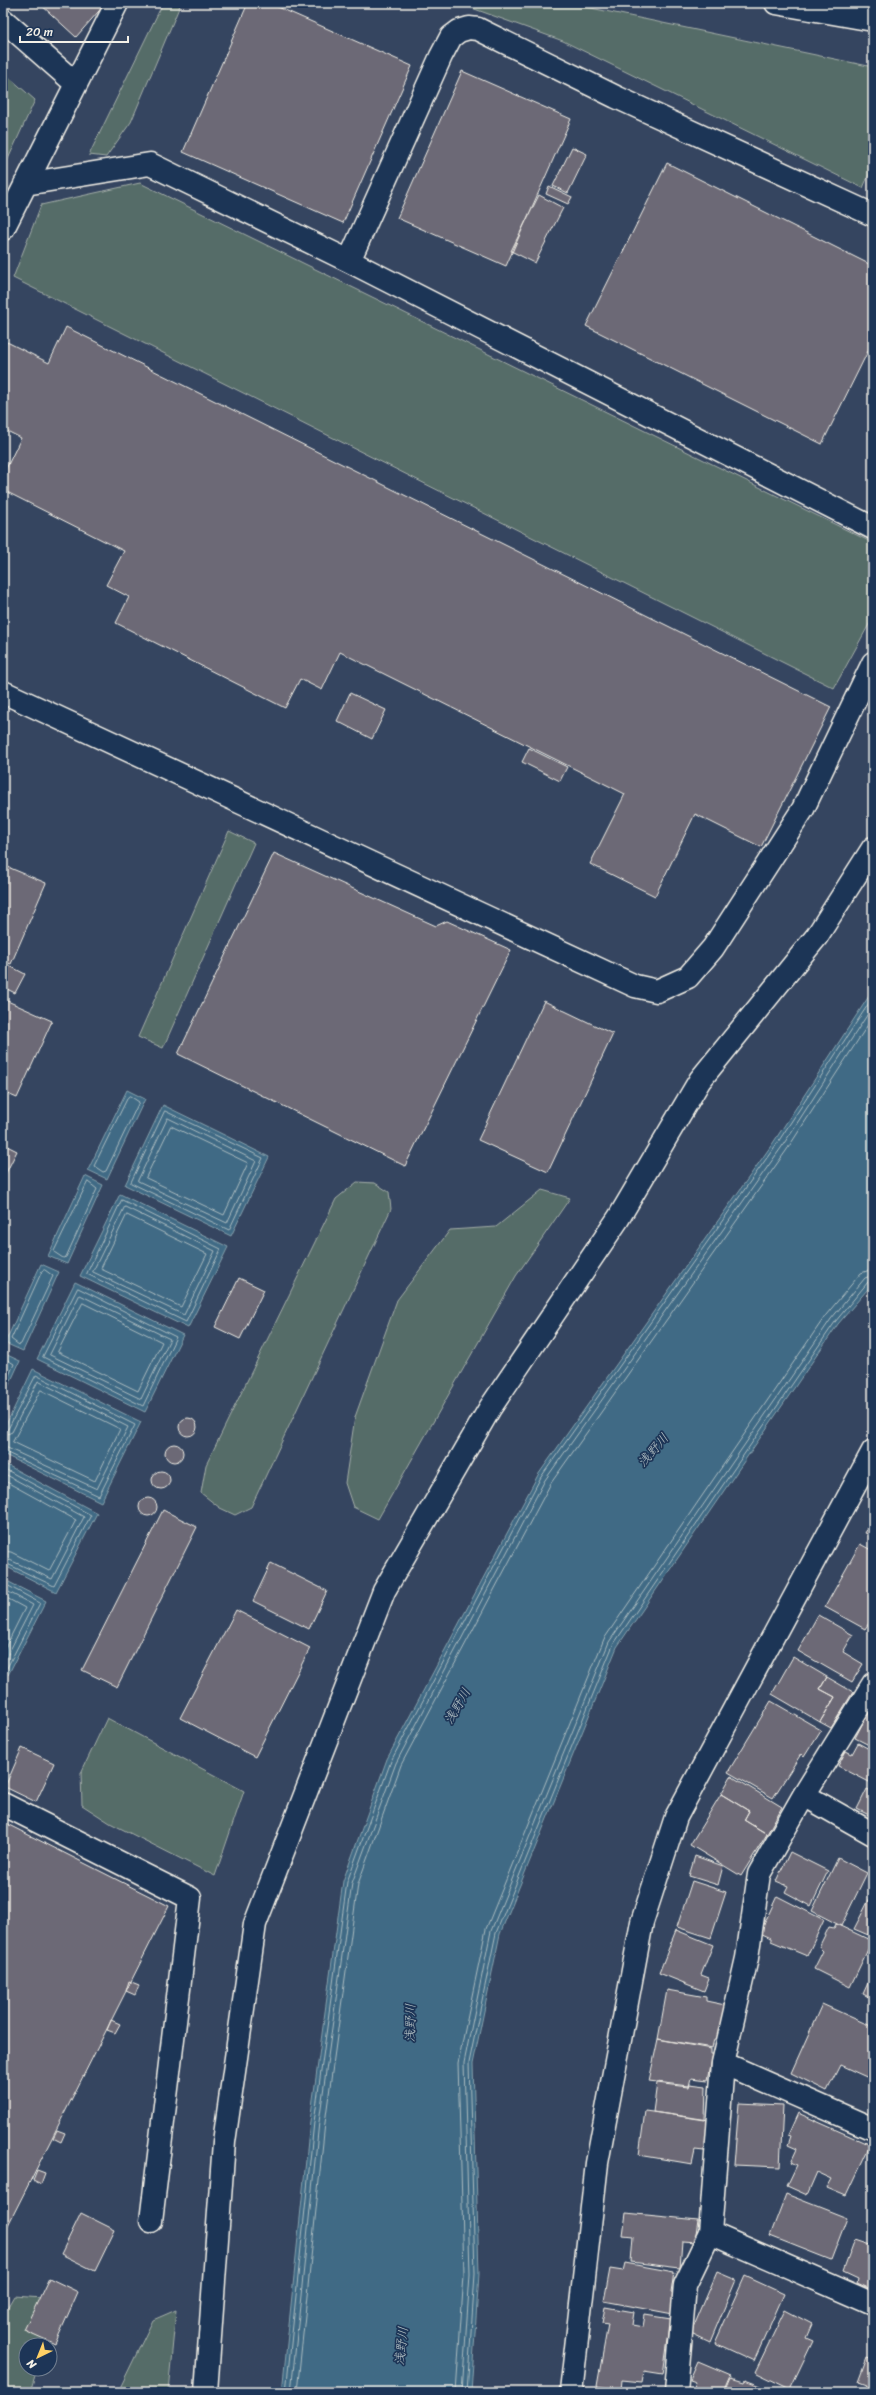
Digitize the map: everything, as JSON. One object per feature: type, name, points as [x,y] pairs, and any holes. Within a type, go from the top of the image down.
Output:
[{"type":"street","points":[[3,229],[75,83],[117,3]]},
{"type":"street","points":[[776,3],[873,20]]},
{"type":"street","points":[[3,20],[75,83]]},
{"type":"street","points":[[349,261],[441,56],[451,37],[459,31],[469,28],[495,36],[616,97],[873,215]]},
{"type":"street","points":[[26,184],[150,164],[349,261],[873,528]]},
{"type":"street","points":[[3,692],[634,986],[657,991],[688,977],[713,948],[803,809],[873,663]]},
{"type":"street","points":[[206,2392],[224,2142],[255,1924],[384,1591],[490,1408],[618,1219],[700,1080],[817,936],[873,848]]},
{"type":"street","points":[[571,2392],[597,2163],[641,1929],[647,1907],[676,1817],[873,1451]]},
{"type":"street","points":[[676,2392],[685,2286],[710,2233],[723,2063],[748,1958],[759,1874],[804,1795],[873,1684]]},
{"type":"street","points":[[804,1795],[873,1834]]},
{"type":"street","points":[[3,1804],[190,1898],[151,2221]]},
{"type":"street","points":[[723,2063],[873,2129]]},
{"type":"street","points":[[710,2233],[873,2304]]},
{"type":"green space","points":[[163,3],[181,3],[131,122],[106,157],[89,155]]},
{"type":"green space","points":[[458,3],[567,3],[873,67],[873,165],[863,188],[563,41]]},
{"type":"green space","points":[[3,72],[35,100],[3,170]]},
{"type":"green space","points":[[140,183],[873,543],[873,617],[834,688],[13,278],[41,205]]},
{"type":"green space","points":[[229,831],[254,843],[163,1048],[138,1037]]},
{"type":"green space","points":[[357,1182],[375,1183],[389,1192],[391,1209],[251,1507],[235,1515],[220,1508],[201,1493],[206,1465],[336,1199]]},
{"type":"green space","points":[[542,1190],[570,1198],[516,1276],[378,1519],[353,1507],[345,1483],[355,1417],[397,1300],[450,1230],[496,1227]]},
{"type":"green space","points":[[107,1718],[244,1791],[215,1876],[110,1823],[82,1805],[81,1773]]},
{"type":"green space","points":[[14,2296],[57,2299],[46,2337],[18,2337],[18,2377],[35,2377],[30,2392],[3,2392],[3,2315]]},
{"type":"green space","points":[[176,2310],[168,2392],[118,2392],[153,2320]]},
{"type":"water","name":"浅野川","points":[[873,990],[873,1283],[838,1324],[617,1647],[500,1934],[473,2064],[479,2274],[471,2392],[282,2392],[310,2121],[343,1881],[387,1759],[538,1475],[773,1143]]},
{"type":"water","points":[[127,1090],[145,1099],[107,1179],[88,1170]]},
{"type":"water","points":[[163,1105],[269,1157],[231,1236],[125,1185]]},
{"type":"water","points":[[85,1176],[103,1185],[67,1264],[48,1256]]},
{"type":"water","points":[[120,1194],[228,1247],[188,1328],[80,1276]]},
{"type":"water","points":[[41,1264],[59,1272],[23,1351],[5,1343]]},
{"type":"water","points":[[75,1282],[183,1335],[145,1412],[37,1359]]},
{"type":"water","points":[[3,1353],[20,1361],[3,1398]]},
{"type":"water","points":[[33,1369],[141,1422],[101,1502],[3,1454],[3,1431]]},
{"type":"water","points":[[3,1463],[97,1513],[56,1592],[3,1565]]},
{"type":"water","points":[[3,1579],[46,1601],[8,1675],[3,1672]]},
{"type":"building","points":[[39,3],[106,3],[76,37]]},
{"type":"building","points":[[248,3],[269,3],[412,66],[343,223],[183,152]]},
{"type":"building","points":[[462,71],[571,119],[506,266],[397,218]]},
{"type":"building","points":[[572,147],[587,154],[568,193],[553,186]]},
{"type":"building","points":[[667,163],[873,266],[873,341],[822,444],[586,326]]},
{"type":"building","points":[[549,186],[572,197],[568,204],[546,194]]},
{"type":"building","points":[[539,195],[563,208],[535,263],[511,251]]},
{"type":"building","points":[[66,327],[831,707],[761,847],[695,814],[655,896],[590,864],[625,794],[340,652],[322,690],[300,679],[285,708],[116,623],[129,597],[106,585],[124,551],[3,490],[3,475],[21,438],[3,429],[3,351],[7,342],[49,363]]},
{"type":"building","points":[[350,693],[386,710],[372,739],[337,721]]},
{"type":"building","points":[[529,748],[567,767],[560,781],[522,762]]},
{"type":"building","points":[[274,853],[436,926],[447,921],[511,950],[405,1166],[178,1054]]},
{"type":"building","points":[[3,865],[46,883],[11,964],[3,961]]},
{"type":"building","points":[[4,963],[25,974],[15,993],[3,987]]},
{"type":"building","points":[[3,999],[52,1021],[17,1098],[3,1092]]},
{"type":"building","points":[[544,1001],[613,1034],[548,1172],[478,1140]]},
{"type":"building","points":[[3,1144],[17,1151],[3,1179]]},
{"type":"building","points":[[239,1278],[264,1290],[240,1339],[215,1327]]},
{"type":"building","points":[[188,1418],[194,1421],[197,1427],[194,1433],[188,1436],[182,1433],[179,1427],[182,1421]]},
{"type":"building","points":[[174,1444],[180,1447],[183,1453],[180,1459],[174,1462],[168,1459],[165,1453],[168,1447]]},
{"type":"building","points":[[161,1471],[167,1474],[170,1480],[167,1486],[161,1489],[155,1486],[152,1480],[155,1474]]},
{"type":"building","points":[[148,1498],[154,1501],[157,1507],[154,1513],[148,1516],[142,1513],[139,1507],[142,1501]]},
{"type":"building","points":[[163,1510],[197,1527],[117,1687],[82,1670]]},
{"type":"building","points":[[873,1519],[873,1537],[865,1533]]},
{"type":"building","points":[[860,1544],[873,1551],[873,1617],[865,1629],[825,1607]]},
{"type":"building","points":[[271,1563],[327,1591],[309,1629],[253,1601]]},
{"type":"building","points":[[236,1610],[310,1648],[255,1757],[180,1718]]},
{"type":"building","points":[[818,1615],[853,1635],[843,1652],[863,1664],[852,1682],[798,1651]]},
{"type":"building","points":[[793,1657],[827,1677],[820,1689],[835,1697],[820,1722],[772,1694]]},
{"type":"building","points":[[827,1677],[853,1692],[831,1728],[820,1722],[835,1697],[820,1689]]},
{"type":"building","points":[[771,1701],[821,1730],[804,1757],[801,1754],[773,1798],[728,1772]]},
{"type":"building","points":[[873,1710],[873,1747],[855,1738],[869,1711],[872,1712]]},
{"type":"building","points":[[858,1743],[873,1751],[873,1784],[838,1766],[846,1751],[852,1754]]},
{"type":"building","points":[[22,1748],[54,1763],[36,1802],[5,1787]]},
{"type":"building","points":[[731,1776],[782,1807],[767,1834],[744,1820],[749,1811],[721,1794]]},
{"type":"building","points":[[867,1789],[873,1792],[873,1817],[857,1809]]},
{"type":"building","points":[[721,1794],[749,1811],[744,1820],[767,1834],[741,1876],[690,1845]]},
{"type":"building","points":[[3,1822],[169,1906],[3,2235]]},
{"type":"building","points":[[790,1852],[828,1871],[811,1906],[785,1892],[788,1886],[776,1881]]},
{"type":"building","points":[[695,1856],[723,1866],[718,1885],[689,1876]]},
{"type":"building","points":[[838,1858],[867,1873],[841,1926],[812,1911]]},
{"type":"building","points":[[692,1881],[726,1892],[711,1938],[677,1927]]},
{"type":"building","points":[[873,1892],[873,1937],[854,1929]]},
{"type":"building","points":[[777,1896],[824,1920],[807,1956],[771,1941],[771,1938],[760,1933]]},
{"type":"building","points":[[836,1924],[872,1941],[850,1987],[814,1969],[823,1951],[819,1947],[829,1927],[834,1928]]},
{"type":"building","points":[[676,1930],[713,1945],[701,1975],[709,1978],[704,1991],[659,1973]]},
{"type":"building","points":[[873,1972],[873,1999],[863,1994]]},
{"type":"building","points":[[129,1981],[139,1985],[135,1995],[126,1991]]},
{"type":"building","points":[[667,1990],[706,1997],[706,2001],[725,2005],[718,2039],[714,2039],[712,2048],[658,2039]]},
{"type":"building","points":[[822,2004],[873,2027],[873,2080],[840,2065],[827,2091],[791,2073]]},
{"type":"building","points":[[111,2020],[120,2024],[115,2033],[107,2030]]},
{"type":"building","points":[[658,2039],[711,2049],[711,2054],[713,2054],[708,2080],[691,2078],[689,2086],[649,2081]]},
{"type":"building","points":[[657,2083],[689,2087],[690,2084],[706,2086],[705,2120],[653,2112]]},
{"type":"building","points":[[739,2103],[783,2105],[780,2167],[734,2165]]},
{"type":"building","points":[[645,2111],[709,2120],[704,2151],[695,2150],[692,2164],[639,2155]]},
{"type":"building","points":[[798,2113],[870,2145],[846,2196],[827,2188],[832,2179],[817,2172],[807,2195],[787,2186],[797,2165],[791,2162],[797,2149],[788,2145],[791,2136],[788,2135]]},
{"type":"building","points":[[57,2130],[65,2133],[61,2142],[53,2138]]},
{"type":"building","points":[[37,2170],[45,2173],[41,2184],[33,2180]]},
{"type":"building","points":[[786,2194],[847,2218],[831,2260],[770,2236]]},
{"type":"building","points":[[81,2213],[115,2230],[95,2271],[61,2254]]},
{"type":"building","points":[[626,2213],[698,2220],[695,2242],[682,2241],[680,2268],[631,2262],[633,2236],[623,2235]]},
{"type":"building","points":[[855,2239],[873,2245],[873,2290],[857,2283],[858,2279],[843,2272]]},
{"type":"building","points":[[625,2263],[674,2272],[671,2293],[676,2294],[673,2314],[604,2301],[610,2269],[623,2271]]},
{"type":"building","points":[[717,2272],[736,2280],[710,2342],[691,2333]]},
{"type":"building","points":[[745,2276],[784,2294],[754,2361],[715,2343]]},
{"type":"building","points":[[49,2278],[78,2292],[58,2337],[40,2337],[24,2330]]},
{"type":"building","points":[[605,2307],[634,2312],[632,2325],[643,2327],[645,2315],[671,2319],[663,2374],[644,2371],[642,2382],[622,2380],[621,2390],[597,2386],[608,2324],[602,2323]]},
{"type":"building","points":[[785,2310],[812,2324],[806,2338],[813,2341],[790,2389],[755,2372]]},
{"type":"building","points":[[867,2358],[873,2360],[873,2392],[863,2392],[866,2385],[858,2382]]},
{"type":"building","points":[[698,2362],[731,2376],[724,2392],[692,2392],[696,2382],[690,2380]]},
{"type":"building","points":[[731,2378],[744,2382],[745,2380],[761,2386],[758,2392],[725,2392]]}]
